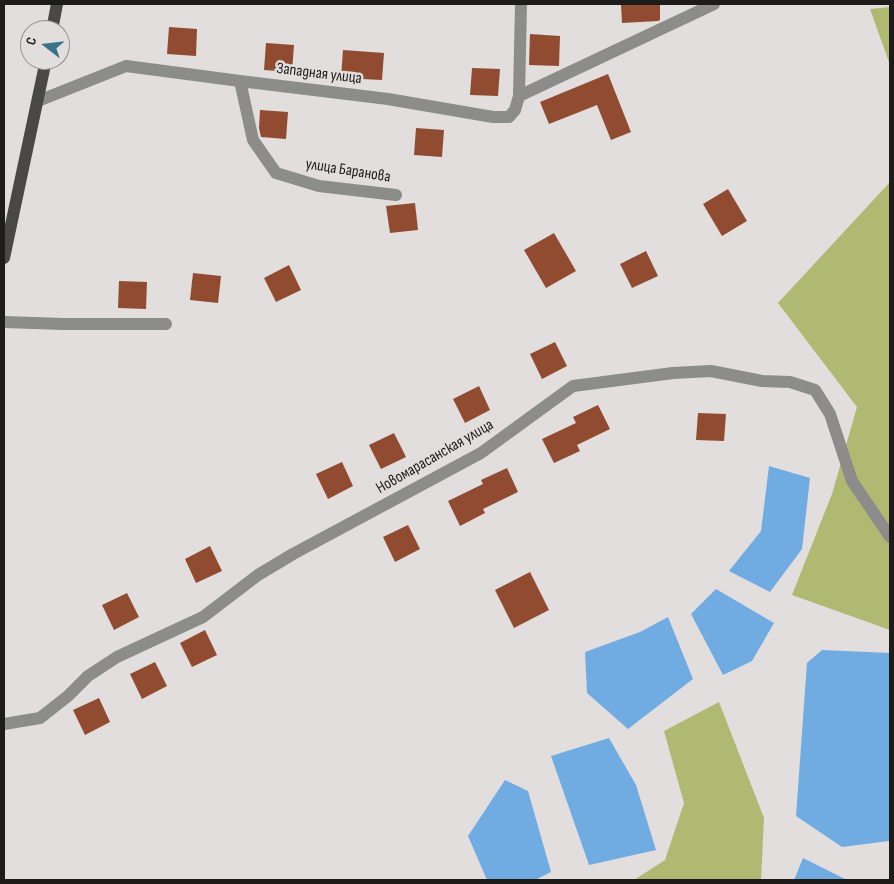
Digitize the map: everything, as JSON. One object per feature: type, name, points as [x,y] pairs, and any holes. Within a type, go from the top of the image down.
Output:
[{"type":"main road","points":[[54,20],[57,4]]},
{"type":"main road","points":[[4,258],[44,70]]},
{"type":"street","points":[[521,4],[519,96],[714,4]]},
{"type":"street","name":"Западная улица","points":[[38,101],[126,66],[388,99],[493,117],[509,117],[515,110],[519,96]]},
{"type":"street","name":"улица Баранова","points":[[240,81],[253,140],[276,173],[319,186],[396,195]]},
{"type":"street","points":[[4,322],[166,324]]},
{"type":"street","name":"Новомарасанская улица","points":[[6,724],[40,718],[68,696],[88,676],[117,657],[203,617],[258,575],[293,554],[481,453],[574,386],[673,373],[711,371],[762,381],[790,382],[815,390],[830,414],[852,482],[890,537]]},
{"type":"green space","points":[[890,7],[890,65],[870,9]]},
{"type":"green space","points":[[890,182],[890,630],[792,595],[832,494],[857,407],[778,303]]},
{"type":"green space","points":[[719,702],[764,818],[761,880],[634,880],[665,860],[684,803],[664,731]]},
{"type":"water","points":[[769,466],[810,478],[802,549],[770,592],[729,571],[761,531]]},
{"type":"water","points":[[716,589],[774,623],[752,661],[723,675],[691,614]]},
{"type":"water","points":[[668,617],[693,679],[628,729],[587,693],[585,652],[640,632]]},
{"type":"water","points":[[822,650],[890,653],[889,841],[842,847],[796,816],[807,663]]},
{"type":"water","points":[[609,738],[636,785],[656,850],[589,865],[551,756]]},
{"type":"water","points":[[505,780],[528,791],[551,872],[535,880],[487,880],[468,836]]},
{"type":"water","points":[[803,858],[847,880],[794,880]]},
{"type":"building","points":[[621,4],[660,4],[660,20],[622,23]]},
{"type":"building","points":[[169,27],[197,29],[196,56],[167,54]]},
{"type":"building","points":[[530,34],[560,36],[559,66],[529,65]]},
{"type":"building","points":[[266,43],[294,45],[292,72],[264,70]]},
{"type":"building","points":[[343,50],[384,53],[382,80],[341,78]]},
{"type":"building","points":[[472,68],[500,69],[498,96],[470,95]]},
{"type":"building","points":[[608,74],[631,132],[611,140],[597,105],[549,124],[540,102]]},
{"type":"building","points":[[260,110],[288,112],[286,139],[261,137],[259,128]]},
{"type":"building","points":[[416,128],[444,130],[442,157],[414,155]]},
{"type":"building","points":[[728,189],[747,221],[722,236],[703,204]]},
{"type":"building","points":[[415,203],[418,230],[390,233],[386,206]]},
{"type":"building","points":[[554,233],[576,271],[546,288],[524,250]]},
{"type":"building","points":[[646,251],[658,276],[632,288],[620,264]]},
{"type":"building","points":[[289,265],[301,290],[276,302],[264,278]]},
{"type":"building","points":[[193,273],[221,276],[218,303],[190,300]]},
{"type":"building","points":[[119,281],[147,282],[146,309],[118,308]]},
{"type":"building","points":[[555,342],[567,366],[542,379],[530,354]]},
{"type":"building","points":[[479,386],[490,410],[465,423],[453,399]]},
{"type":"building","points":[[598,405],[610,429],[577,445],[580,451],[554,463],[542,439],[576,423],[573,417]]},
{"type":"building","points":[[698,413],[726,414],[724,441],[696,440]]},
{"type":"building","points":[[394,433],[406,457],[381,469],[369,445]]},
{"type":"building","points":[[342,462],[353,486],[328,499],[316,474]]},
{"type":"building","points":[[507,468],[518,492],[483,509],[485,513],[460,526],[448,501],[483,484],[481,480]]},
{"type":"building","points":[[408,525],[420,549],[395,562],[383,537]]},
{"type":"building","points":[[210,546],[222,571],[196,583],[185,559]]},
{"type":"building","points":[[530,572],[549,610],[514,628],[495,590]]},
{"type":"building","points":[[127,593],[139,617],[114,630],[102,605]]},
{"type":"building","points":[[205,630],[217,655],[192,667],[180,643]]},
{"type":"building","points":[[155,662],[167,686],[142,699],[130,674]]},
{"type":"building","points":[[99,698],[110,722],[85,735],[73,710]]}]
